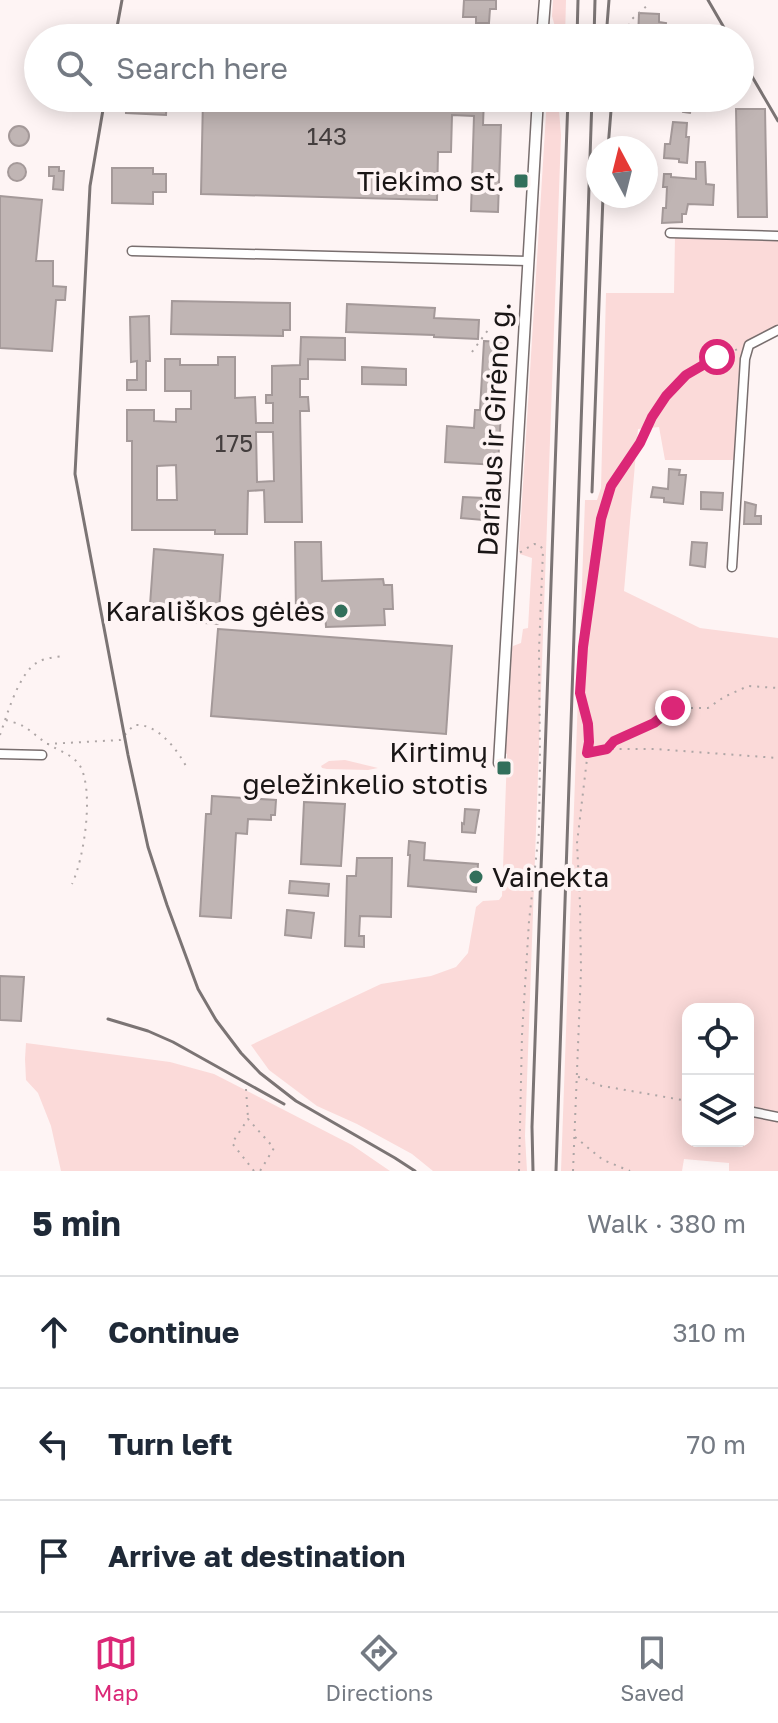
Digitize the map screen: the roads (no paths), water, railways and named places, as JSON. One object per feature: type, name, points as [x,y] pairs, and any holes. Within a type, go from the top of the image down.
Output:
[{"type":"street","points":[[544,24],[545,0]]},
{"type":"street","name":"Dariaus ir Girėno g.","points":[[499,763],[537,112]]},
{"type":"street","points":[[670,233],[778,236]]},
{"type":"street","points":[[132,251],[528,261]]},
{"type":"street","points":[[732,567],[745,359],[749,345],[778,330]]},
{"type":"street","points":[[0,754],[42,755]]},
{"type":"street","points":[[754,1112],[778,1117]]},
{"type":"railway","points":[[118,24],[122,0]]},
{"type":"railway","points":[[577,24],[578,0]]},
{"type":"railway","points":[[594,24],[595,0]]},
{"type":"railway","points":[[607,24],[609,0]]},
{"type":"railway","points":[[708,0],[722,24]]},
{"type":"railway","points":[[754,80],[778,121]]},
{"type":"railway","points":[[103,112],[90,186],[75,474],[148,847],[198,989],[241,1053],[260,1073],[296,1101],[415,1171]]},
{"type":"railway","points":[[533,1171],[532,1127],[568,112]]},
{"type":"railway","points":[[556,1171],[592,112]]},
{"type":"railway","points":[[609,136],[611,112]]},
{"type":"railway","points":[[592,492],[603,208]]},
{"type":"railway","points":[[108,1019],[173,1042],[284,1104]]},
{"type":"place","name":"Tiekimo st.","points":[[521,181]]},
{"type":"place","name":"Karališkos gėlės","points":[[341,611]]},
{"type":"place","name":"Kirtimų geležinkelio stotis","points":[[504,768]]},
{"type":"place","name":"Vainekta","points":[[476,877]]}]
